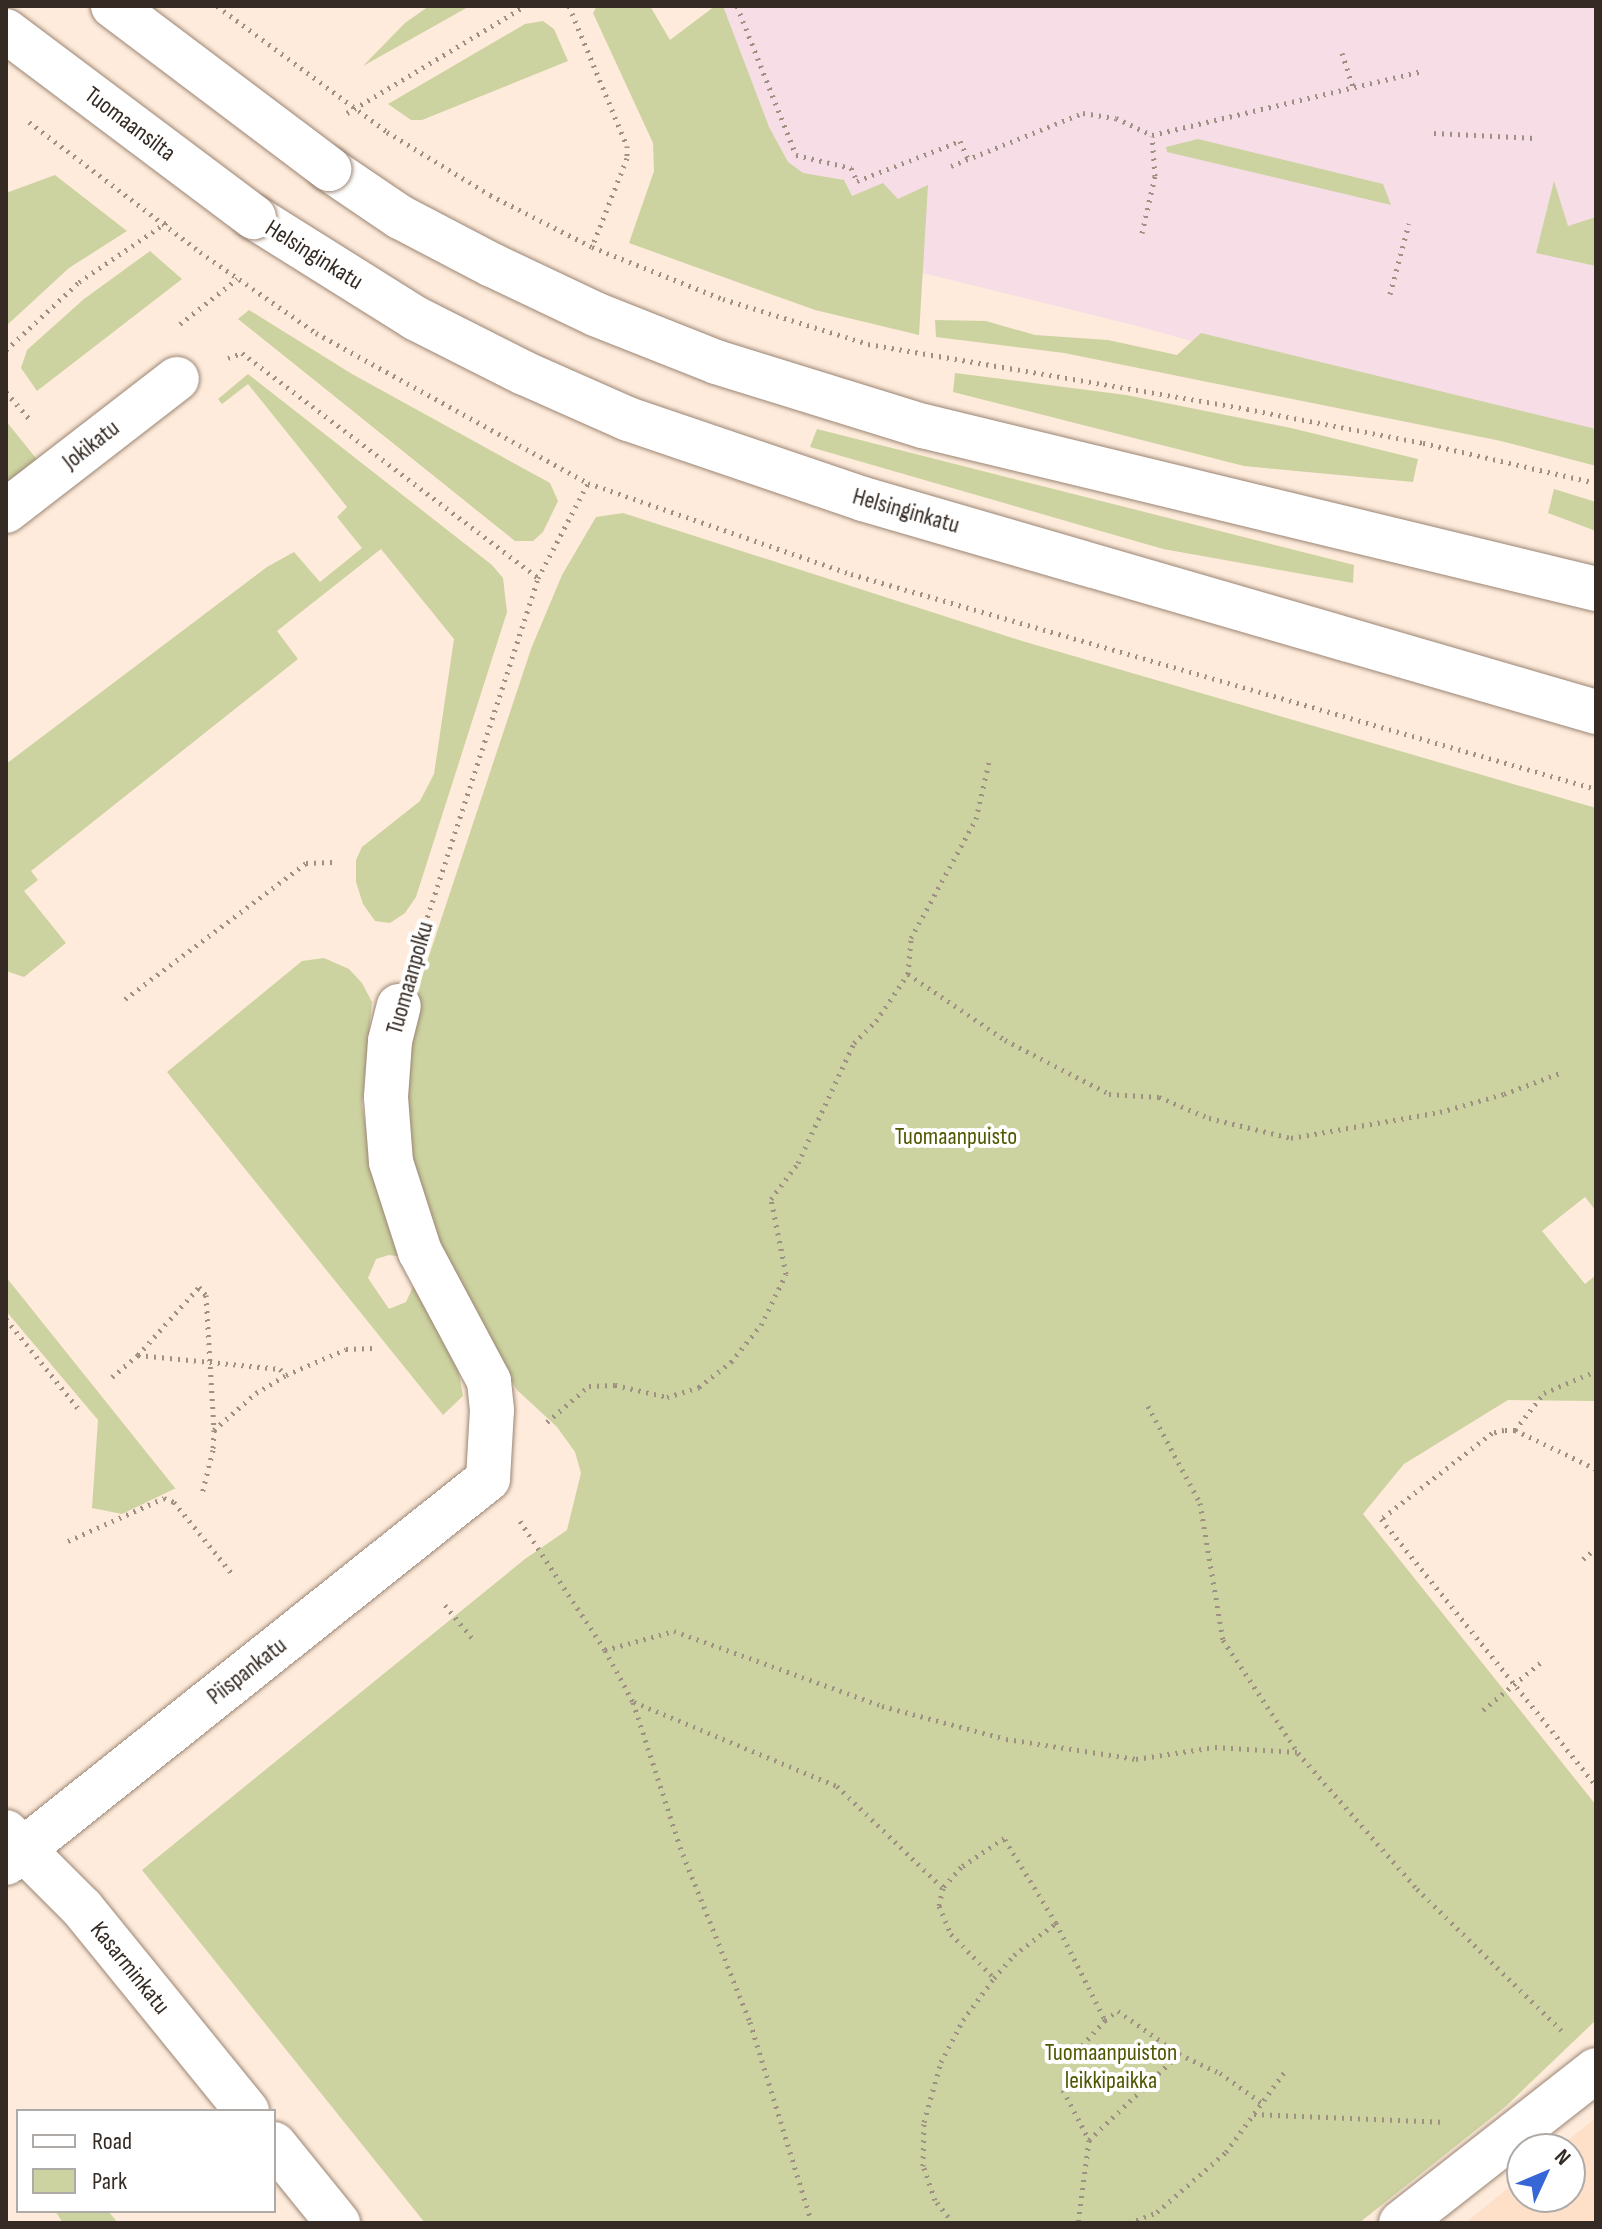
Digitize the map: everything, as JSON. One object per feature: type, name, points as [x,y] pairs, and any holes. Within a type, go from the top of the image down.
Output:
[{"type":"main road","points":[[113,6],[329,169],[400,217],[595,314],[716,362],[923,426],[1596,589]]},
{"type":"main road","name":"Tuomaansilta","points":[[6,31],[254,217]]},
{"type":"main road","name":"Helsinginkatu","points":[[254,217],[415,318],[524,373],[628,419],[863,499],[1596,712]]},
{"type":"main road","name":"Jokikatu","points":[[6,511],[177,379]]},
{"type":"main road","name":"Tuomaanpolku","points":[[399,1006],[390,1041],[386,1097],[391,1162],[420,1252],[489,1381],[492,1410],[488,1479]]},
{"type":"main road","name":"Piispankatu","points":[[12,1848],[488,1479]]},
{"type":"main road","name":"Kasarminkatu","points":[[12,1848],[82,1908],[245,2109]]},
{"type":"main road","points":[[1401,2223],[1596,2070]]},
{"type":"main road","points":[[276,2146],[338,2223]]},
{"type":"path","points":[[217,6],[387,132],[490,195],[592,247],[723,299],[868,344],[1247,409],[1423,443],[1596,483]]},
{"type":"path","points":[[569,6],[627,146],[627,158],[592,247]]},
{"type":"path","points":[[737,6],[796,155],[851,168],[857,181],[960,141],[968,159]]},
{"type":"path","points":[[1342,53],[1353,87]]},
{"type":"path","points":[[951,166],[1083,113],[1116,118],[1152,135],[1423,71]]},
{"type":"path","points":[[18,113],[200,252]]},
{"type":"path","points":[[1434,133],[1535,138]]},
{"type":"path","points":[[1142,233],[1155,176],[1152,135]]},
{"type":"path","points":[[1390,294],[1409,223]]},
{"type":"path","points":[[177,326],[237,279]]},
{"type":"path","points":[[272,375],[538,578]]},
{"type":"path","points":[[6,392],[20,408]]},
{"type":"path","name":"Tuomaanpolku","points":[[399,1006],[538,578],[588,483]]},
{"type":"path","points":[[541,1427],[589,1386],[615,1385],[667,1397],[699,1387],[731,1362],[761,1325],[786,1274],[771,1199],[798,1163],[830,1102],[854,1043],[876,1021],[908,974],[911,938],[976,819],[989,762]]},
{"type":"path","points":[[125,999],[306,863],[333,862]]},
{"type":"path","points":[[908,974],[1005,1040],[1109,1094],[1159,1097],[1209,1118],[1291,1138],[1440,1112],[1504,1094],[1560,1073]]},
{"type":"path","points":[[112,1377],[138,1355],[199,1287],[206,1295],[214,1430],[213,1450],[202,1494]]},
{"type":"path","points":[[6,1319],[81,1412]]},
{"type":"path","points":[[214,1430],[256,1393],[286,1375],[346,1349],[374,1348]]},
{"type":"path","points":[[138,1355],[280,1369],[286,1375]]},
{"type":"path","points":[[1515,1430],[1544,1393],[1596,1371]]},
{"type":"path","points":[[1148,1406],[1200,1503],[1223,1640],[1298,1753],[1417,1889],[1562,2031]]},
{"type":"path","points":[[1596,1469],[1515,1430],[1492,1433],[1381,1519],[1596,1785]]},
{"type":"path","points":[[488,1479],[532,1537],[605,1650],[633,1702],[680,1847],[750,2022],[812,2222],[821,2223]]},
{"type":"path","points":[[68,1541],[164,1498],[174,1502],[234,1576]]},
{"type":"path","points":[[1583,1559],[1596,1548]]},
{"type":"path","points":[[445,1605],[472,1638]]},
{"type":"path","points":[[605,1650],[674,1631],[882,1706],[1006,1739],[1136,1759],[1215,1747],[1298,1753]]},
{"type":"path","points":[[1483,1710],[1540,1663]]},
{"type":"path","points":[[633,1702],[837,1786],[943,1888]]},
{"type":"path","points":[[994,1978],[951,1934],[939,1906],[943,1888],[961,1867],[1004,1838],[1056,1923],[1105,2020]]},
{"type":"path","points":[[953,2223],[935,2200],[923,2166],[924,2122],[941,2062],[963,2020],[994,1978],[1014,1955],[1056,1923]]},
{"type":"path","points":[[1078,2223],[1089,2140],[1063,2090],[1070,2059],[1105,2020],[1118,2011],[1179,2054],[1220,2073],[1262,2103]]},
{"type":"path","points":[[1089,2140],[1179,2054]]},
{"type":"path","points":[[1129,2223],[1157,2212],[1226,2152],[1285,2071]]},
{"type":"path","points":[[1254,2114],[1525,2125]]},
{"type":"shaded area","points":[[715,6],[1596,6],[1596,416],[1587,451],[1141,327],[923,273],[661,155],[628,77]]},
{"type":"shaded area","points":[[1596,2118],[1596,2223],[1465,2223],[1506,2190],[1506,2213],[1586,2213],[1586,2133],[1577,2133]]},
{"type":"green space","points":[[429,6],[470,6],[363,66],[405,23]]},
{"type":"green space","points":[[597,6],[650,6],[670,40],[715,6],[723,6],[769,127],[788,162],[803,173],[844,180],[852,196],[883,183],[898,199],[928,185],[919,335],[815,310],[629,243],[654,171],[653,143],[593,13]]},
{"type":"green space","points":[[543,21],[554,29],[568,61],[422,120],[411,120],[388,104],[525,24]]},
{"type":"green space","points":[[1198,139],[1383,184],[1391,205],[1167,152],[1166,147]]},
{"type":"green space","points":[[55,175],[127,231],[69,268],[6,326],[6,193]]},
{"type":"green space","points":[[1554,181],[1568,226],[1596,217],[1596,266],[1536,253]]},
{"type":"green space","points":[[150,251],[182,279],[37,391],[21,368],[27,350],[84,299]]},
{"type":"green space","points":[[249,310],[352,374],[550,483],[558,501],[543,532],[533,541],[515,541],[238,319]]},
{"type":"green space","points":[[935,320],[986,321],[1035,335],[1108,340],[1177,355],[1201,333],[1596,429],[1596,466],[1501,441],[1064,353],[936,337]]},
{"type":"green space","points":[[955,373],[1126,395],[1291,428],[1418,459],[1413,482],[1244,466],[953,392]]},
{"type":"green space","points":[[248,374],[492,565],[503,578],[507,612],[416,897],[405,913],[390,923],[375,921],[363,904],[356,882],[356,860],[362,847],[420,801],[434,774],[454,639],[381,549],[277,631],[298,659],[31,871],[38,880],[24,891],[66,943],[24,977],[6,971],[6,764],[267,567],[294,552],[320,582],[362,548],[337,517],[347,507],[248,384],[222,404],[218,399]]},
{"type":"green space","points":[[6,421],[39,462],[6,486]]},
{"type":"green space","points":[[817,429],[1354,565],[1353,583],[1163,549],[810,447]]},
{"type":"green space","points":[[1554,489],[1596,502],[1596,531],[1548,513]]},
{"type":"green space","name":"Tuomaanpuisto","points":[[623,513],[1022,641],[1596,808],[1596,1211],[1585,1197],[1542,1231],[1585,1284],[1596,1275],[1596,1401],[1508,1400],[1404,1464],[1363,1514],[1596,1805],[1596,2020],[1505,2107],[1359,2223],[425,2223],[142,1870],[525,1559],[567,1530],[581,1473],[575,1452],[557,1427],[517,1390],[486,1339],[430,1231],[411,1171],[404,1102],[409,1040],[422,977],[531,649],[562,575],[596,517]]},
{"type":"green space","points":[[324,958],[349,969],[362,983],[372,1002],[362,1105],[377,1191],[403,1257],[389,1255],[376,1259],[368,1278],[389,1309],[406,1302],[415,1282],[456,1357],[463,1396],[443,1415],[167,1072],[302,961]]},
{"type":"green space","points":[[6,1277],[176,1488],[122,1514],[92,1508],[98,1420],[6,1311]]},
{"type":"green space","points":[[56,2213],[110,2213],[118,2223],[63,2223]]},
{"type":"pier","points":[[6,6],[248,6],[280,30],[61,176],[6,135]]},
{"type":"park label","name":"Tuomaanpuiston leikkipaikka","points":[[1111,2067]]}]
